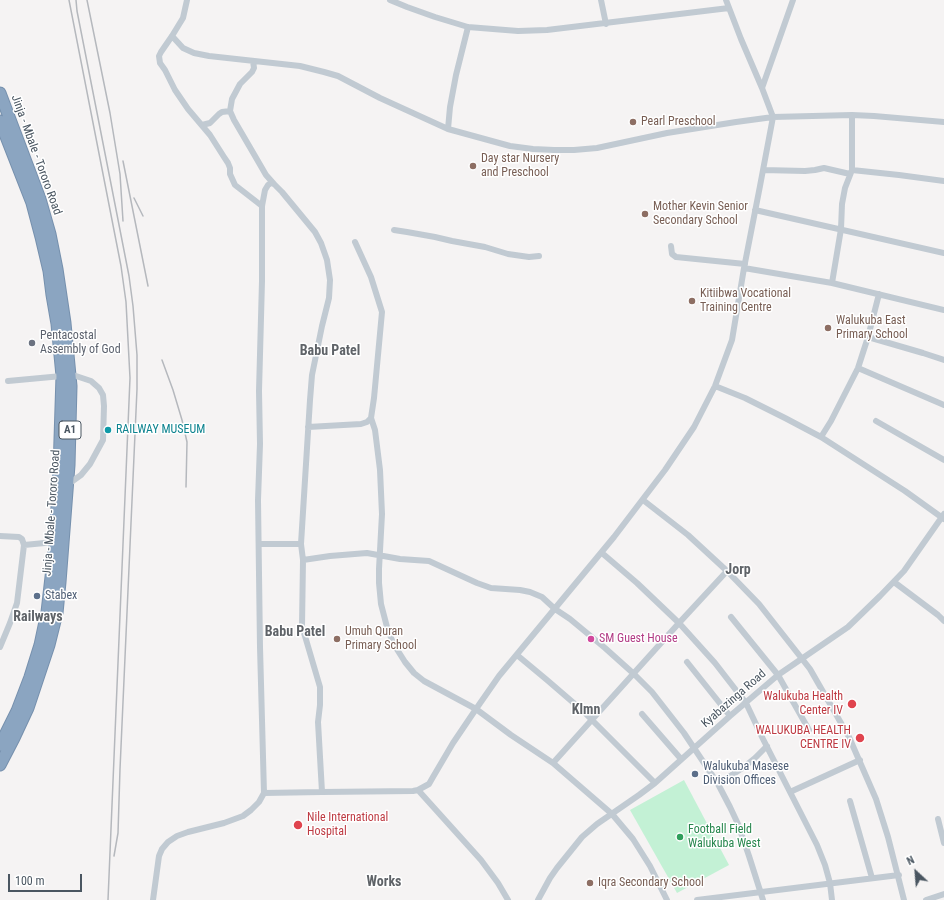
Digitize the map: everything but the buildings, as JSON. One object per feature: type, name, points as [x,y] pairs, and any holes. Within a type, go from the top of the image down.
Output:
[{"type":"highway","name":"Jinja - Mbale - Tororo Road","points":[[0,93],[40,199],[50,234],[65,322],[66,375],[55,542],[47,612],[40,645],[30,678],[17,711],[0,745]]},
{"type":"highway","name":"Jinja - Mbale - Tororo Road","points":[[0,121],[32,203],[48,272],[66,375],[71,386],[69,465],[57,613],[49,645],[28,708],[0,765]]},
{"type":"street","points":[[188,0],[183,18],[160,52],[160,63],[166,70],[175,90],[188,109],[210,135],[228,163],[234,185],[262,206]]},
{"type":"street","points":[[390,0],[468,27],[518,31],[547,30],[606,24],[728,8]]},
{"type":"street","points":[[602,0],[606,24]]},
{"type":"street","points":[[264,793],[413,791],[429,784],[434,778],[453,743],[499,676],[602,553],[665,470],[694,427],[716,386],[732,340],[744,266],[773,117],[726,0]]},
{"type":"street","points":[[762,88],[793,0]]},
{"type":"street","points":[[448,129],[450,106],[456,75],[468,27]]},
{"type":"street","points":[[172,36],[183,48],[194,53],[300,66],[338,76],[380,98],[448,129],[510,146],[540,150],[597,148],[673,132],[773,117],[852,115],[944,122]]},
{"type":"street","points":[[253,61],[254,68],[240,84],[232,99],[230,111],[266,175],[315,232],[327,260],[330,280],[329,298],[312,376],[301,544],[303,560],[302,626],[320,687],[318,722],[322,792]]},
{"type":"street","points":[[202,125],[210,123],[222,112],[230,111]]},
{"type":"street","points":[[832,283],[841,229],[842,204],[845,188],[851,172],[852,115]]},
{"type":"street","points":[[763,170],[815,170],[824,168],[944,181]]},
{"type":"street","points":[[153,900],[159,856],[162,849],[168,842],[177,836],[188,832],[224,823],[243,816],[259,802],[264,793],[258,500],[260,444],[259,391],[262,281],[262,206],[266,175]]},
{"type":"street","points":[[265,190],[269,184],[274,184]]},
{"type":"street","points":[[755,210],[944,253]]},
{"type":"street","points":[[394,230],[485,247],[508,254],[529,257],[539,256]]},
{"type":"street","points":[[355,242],[371,277],[382,312],[371,418],[375,430],[380,470],[382,514],[379,569],[381,604],[393,643],[414,673],[476,710],[553,763],[612,814],[633,839],[650,866],[667,900]]},
{"type":"street","points":[[671,246],[672,254],[676,257],[744,266],[832,283],[944,310]]},
{"type":"street","points":[[821,437],[831,421],[858,368],[879,294]]},
{"type":"street","points":[[868,337],[944,360]]},
{"type":"street","points":[[858,368],[944,405]]},
{"type":"street","points":[[8,381],[66,375],[91,381],[99,388],[103,395],[103,440],[90,464],[81,475],[67,485]]},
{"type":"street","points":[[716,386],[759,405],[821,437],[944,517]]},
{"type":"street","points":[[308,427],[361,424],[367,422],[371,418]]},
{"type":"street","points":[[876,422],[944,460]]},
{"type":"street","points":[[643,500],[688,535],[728,571],[759,604],[803,658],[849,737],[860,760],[876,799],[904,900]]},
{"type":"street","name":"Kyabazinga Road","points":[[538,900],[557,868],[582,837],[597,824],[655,783],[778,675],[848,627],[904,571],[944,517]]},
{"type":"street","points":[[0,536],[19,537],[24,541],[17,603],[0,647]]},
{"type":"street","points":[[24,545],[55,542]]},
{"type":"street","points":[[259,544],[301,544]]},
{"type":"street","points":[[303,560],[367,553],[400,559],[429,561],[477,583],[492,588],[520,590],[542,597],[570,618],[634,674],[652,692],[671,715],[718,784],[730,807],[738,824],[763,900]]},
{"type":"street","points":[[602,553],[637,583],[679,623],[746,702],[817,845],[830,883],[832,900]]},
{"type":"street","points":[[553,763],[728,571]]},
{"type":"street","points":[[894,582],[944,621]]},
{"type":"street","points":[[731,617],[778,675],[809,730]]},
{"type":"street","points":[[517,655],[592,719],[655,783]]},
{"type":"street","points":[[687,662],[730,716]]},
{"type":"street","points":[[642,714],[681,759]]},
{"type":"street","points":[[718,784],[744,767],[767,746]]},
{"type":"street","points":[[790,792],[860,760]]},
{"type":"street","points":[[418,790],[481,860],[508,900]]},
{"type":"street","points":[[850,801],[872,878]]},
{"type":"street","points":[[938,820],[944,843]]},
{"type":"street","points":[[696,900],[898,875]]},
{"type":"street","points":[[926,900],[944,894]]},
{"type":"green space","name":"Football Field Walukuba West","points":[[684,780],[729,865],[677,893],[630,810]]},
{"type":"railway","points":[[69,0],[121,266],[126,302],[130,378],[108,900]]},
{"type":"railway","points":[[76,0],[129,276],[137,355],[137,389],[118,833],[114,856]]},
{"type":"railway","points":[[87,0],[110,113],[120,174],[123,221]]},
{"type":"railway","points":[[123,161],[148,286]]},
{"type":"railway","points":[[134,198],[143,216]]},
{"type":"railway","points":[[162,360],[173,390],[187,442],[186,487]]},
{"type":"place","name":"Pearl Preschool","points":[[633,122]]},
{"type":"place","name":"Day star Nursery and Preschool","points":[[473,166]]},
{"type":"place","name":"Mother Kevin Senior Secondary School","points":[[645,214]]},
{"type":"place","name":"Kitiibwa Vocational Training Centre","points":[[692,301]]},
{"type":"place","name":"Walukuba East Primary School","points":[[828,328]]},
{"type":"place","name":"Pentacostal Assembly of God","points":[[32,343]]},
{"type":"place","name":"RAILWAY MUSEUM","points":[[108,430]]},
{"type":"place","name":"Stabex","points":[[37,596]]},
{"type":"place","name":"Umuh Quran Primary School","points":[[337,639]]},
{"type":"place","name":"SM Guest House","points":[[591,639]]},
{"type":"place","name":"Walukuba Health Center IV","points":[[852,704]]},
{"type":"place","name":"WALUKUBA HEALTH CENTRE IV","points":[[860,738]]},
{"type":"place","name":"Walukuba Masese Division Offices","points":[[695,774]]},
{"type":"place","name":"Nile International Hospital","points":[[298,825]]},
{"type":"place","name":"Football Field Walukuba West","points":[[680,837]]},
{"type":"place","name":"Iqra Secondary School","points":[[590,883]]},
{"type":"district","name":"Babu Patel","points":[[330,351]]},
{"type":"district","name":"Jorp","points":[[738,570]]},
{"type":"district","name":"Railways","points":[[38,617]]},
{"type":"district","name":"Babu Patel","points":[[295,632]]},
{"type":"district","name":"Klmn","points":[[586,710]]},
{"type":"district","name":"Works","points":[[384,882]]}]
